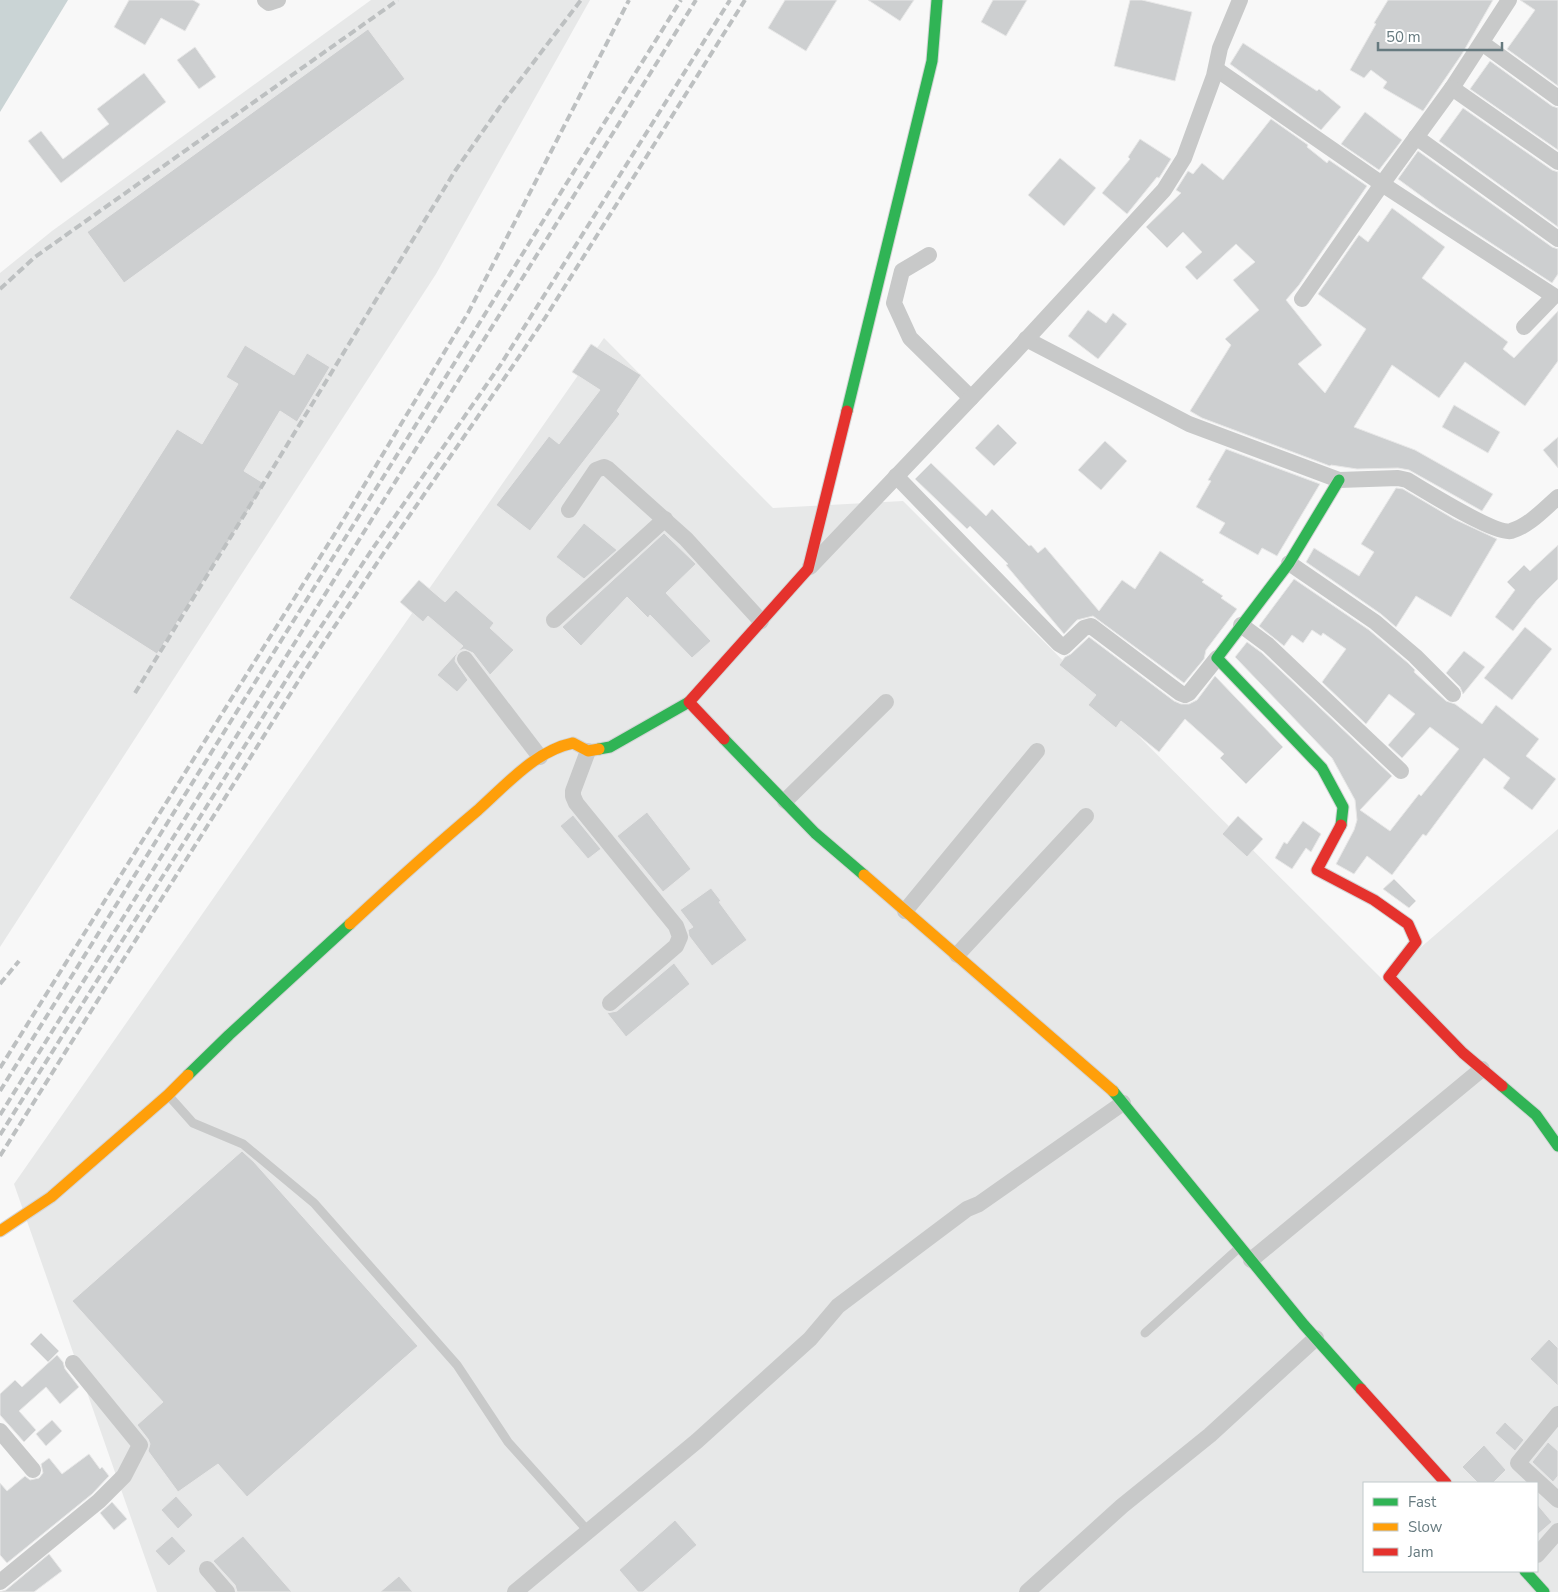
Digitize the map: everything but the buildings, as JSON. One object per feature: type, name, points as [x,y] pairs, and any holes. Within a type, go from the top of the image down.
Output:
[{"type":"street","points":[[265,0],[269,3],[278,0]]},
{"type":"street","points":[[808,569],[932,61],[937,0]]},
{"type":"street","points":[[0,1231],[50,1197],[168,1095],[229,1035],[418,861],[540,757],[559,746],[574,743],[588,751],[610,747],[689,702],[808,569],[971,398],[1164,190],[1184,158],[1216,68],[1220,48],[1240,0]]},
{"type":"street","points":[[1302,299],[1452,88],[1509,0]]},
{"type":"street","points":[[1482,43],[1558,98]]},
{"type":"street","points":[[1216,68],[1382,184],[1556,293],[1524,327]]},
{"type":"street","points":[[1452,88],[1558,162]]},
{"type":"street","points":[[1416,137],[1558,239]]},
{"type":"street","points":[[929,255],[902,271],[894,303],[910,338],[971,398]]},
{"type":"street","points":[[1026,339],[1189,424],[1339,480],[1398,478],[1407,480],[1472,518],[1508,532],[1523,527],[1558,497]]},
{"type":"street","points":[[568,510],[596,470],[604,467],[686,539],[761,621]]},
{"type":"street","points":[[896,476],[1059,644],[1064,646],[1084,628],[1091,626],[1185,696],[1217,658],[1289,563],[1339,480]]},
{"type":"street","points":[[554,620],[664,519]]},
{"type":"street","points":[[1289,563],[1375,622],[1415,656],[1453,694]]},
{"type":"street","points":[[1241,625],[1268,645],[1401,771]]},
{"type":"street","points":[[1217,658],[1322,768],[1342,807],[1342,824],[1317,870],[1374,900],[1408,924],[1416,942],[1389,977],[1463,1053],[1536,1114],[1558,1146]]},
{"type":"street","points":[[465,659],[540,757]]},
{"type":"street","points":[[689,702],[815,833],[1111,1088],[1316,1338],[1445,1482]]},
{"type":"street","points":[[785,801],[886,702]]},
{"type":"street","points":[[905,911],[1038,750]]},
{"type":"street","points":[[588,751],[573,791],[576,803],[676,926],[680,937],[676,946],[610,1003]]},
{"type":"street","points":[[957,955],[1086,816]]},
{"type":"street","points":[[1246,1254],[1482,1069]]},
{"type":"street","points":[[515,1592],[725,1415],[810,1339],[838,1306],[967,1209],[979,1204],[1123,1103]]},
{"type":"street","points":[[1027,1592],[1122,1506],[1210,1435],[1316,1338]]},
{"type":"street","points":[[0,1582],[99,1502],[124,1476],[140,1445],[73,1363]]},
{"type":"street","points":[[1558,1414],[1518,1463],[1558,1500]]},
{"type":"street","points":[[0,1431],[33,1470]]},
{"type":"street","points":[[1538,1554],[1558,1531]]},
{"type":"street","points":[[207,1569],[227,1592]]},
{"type":"street","points":[[1526,1572],[1544,1592]]},
{"type":"lane","points":[[168,1095],[193,1123],[244,1144],[314,1203],[457,1365],[508,1442],[588,1531]]},
{"type":"lane","points":[[1145,1334],[1246,1254]]},
{"type":"shaded area","points":[[0,0],[68,0],[0,112]]},
{"type":"shaded area","points":[[371,0],[590,0],[436,274],[0,947],[0,273],[52,231]]},
{"type":"shaded area","points":[[604,338],[773,508],[903,501],[1383,980],[1558,829],[1558,1592],[157,1592],[14,1184]]},
{"type":"railway","points":[[0,289],[35,257],[398,0]]},
{"type":"railway","points":[[135,693],[455,171],[504,101],[581,0]]},
{"type":"railway","points":[[0,1068],[339,527],[468,313],[629,0]]},
{"type":"railway","points":[[0,1091],[681,0]]},
{"type":"railway","points":[[0,1115],[696,0]]},
{"type":"railway","points":[[0,1135],[295,666],[373,548],[501,364],[730,0]]},
{"type":"railway","points":[[0,1156],[304,672],[545,318],[745,0]]},
{"type":"railway","points":[[0,984],[19,961]]},
{"type":"traffic: fast","points":[[847,411],[932,61],[937,0]]},
{"type":"traffic: fast","points":[[1339,480],[1289,563],[1217,658],[1322,768],[1343,807],[1341,825]]},
{"type":"traffic: fast","points":[[599,749],[610,747],[689,702]]},
{"type":"traffic: fast","points":[[724,739],[815,833],[864,875]]},
{"type":"traffic: fast","points":[[188,1075],[350,924]]},
{"type":"traffic: fast","points":[[1502,1086],[1536,1115],[1558,1146]]},
{"type":"traffic: fast","points":[[1113,1091],[1304,1325],[1361,1389]]},
{"type":"traffic: fast","points":[[1526,1572],[1544,1592]]},
{"type":"traffic: slow","points":[[350,924],[510,780],[534,761],[546,753],[573,743],[588,751],[599,749]]},
{"type":"traffic: slow","points":[[864,875],[1113,1091]]},
{"type":"traffic: slow","points":[[0,1231],[51,1197],[168,1095],[188,1075]]},
{"type":"traffic: jam","points":[[724,739],[689,702],[808,569],[847,411]]},
{"type":"traffic: jam","points":[[1341,825],[1317,870],[1374,900],[1408,924],[1416,942],[1389,977],[1463,1053],[1502,1086]]},
{"type":"traffic: jam","points":[[1361,1389],[1445,1482]]}]
